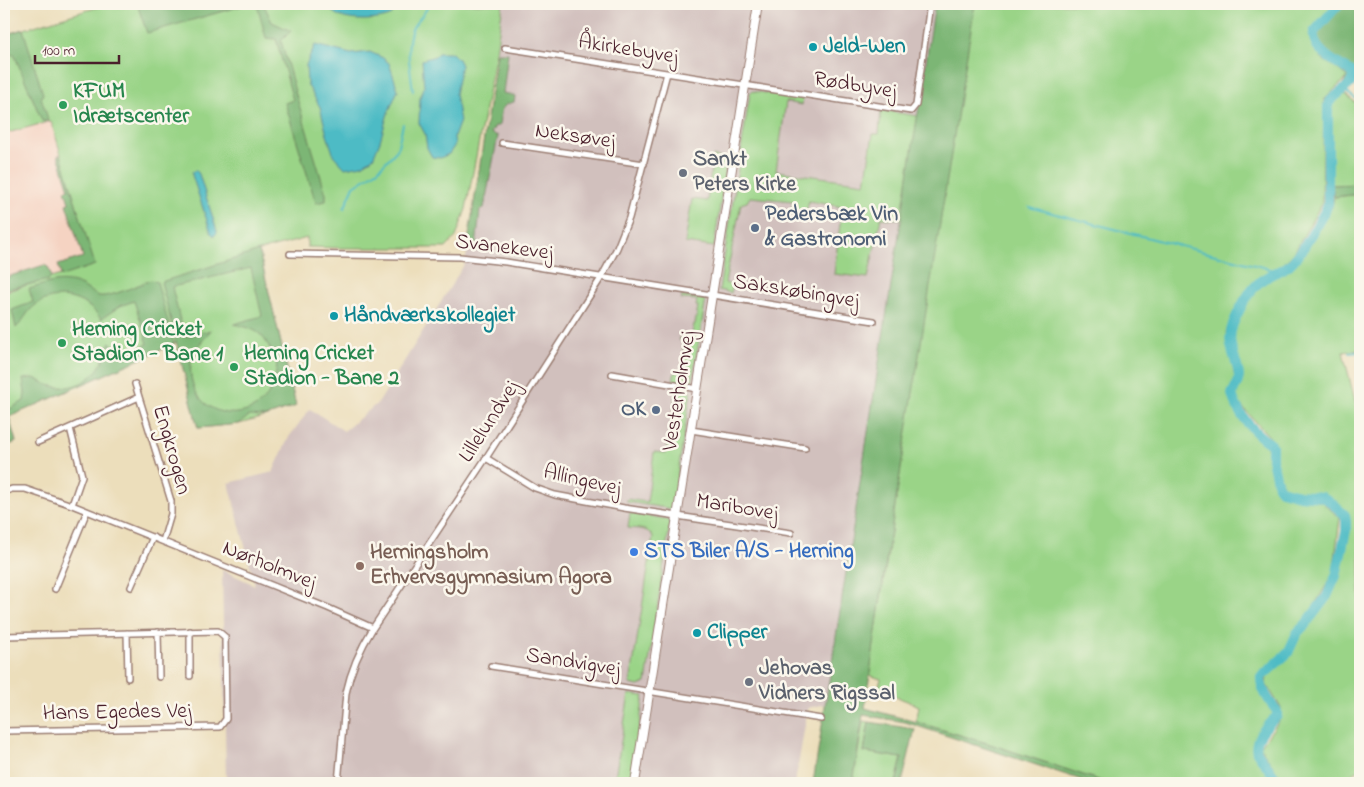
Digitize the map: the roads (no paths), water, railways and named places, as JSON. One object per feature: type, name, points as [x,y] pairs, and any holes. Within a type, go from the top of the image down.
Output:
[{"type":"street","name":"Vesterholmvej","points":[[635,783],[758,4]]},
{"type":"street","name":"Rødbyvej","points":[[745,85],[911,111],[916,105],[930,4]]},
{"type":"street","name":"Åkirkebyvej","points":[[505,48],[745,85]]},
{"type":"street","name":"Lillelundvej","points":[[338,783],[348,686],[358,653],[602,278],[629,218],[667,73]]},
{"type":"street","name":"Neksøvej","points":[[502,143],[644,164]]},
{"type":"street","name":"Svanekevej","points":[[290,254],[460,257],[506,262],[712,296]]},
{"type":"street","name":"Sakskøbingvej","points":[[712,296],[874,321]]},
{"type":"street","points":[[612,374],[698,389]]},
{"type":"street","name":"Engkrogen","points":[[136,384],[171,501],[171,514],[163,541]]},
{"type":"street","name":"Engkrogen","points":[[38,442],[139,397]]},
{"type":"street","points":[[70,428],[82,476],[72,505]]},
{"type":"street","points":[[691,430],[805,448]]},
{"type":"street","name":"Allingevej","points":[[486,458],[535,488],[555,495],[678,516]]},
{"type":"street","name":"Nørholmvej","points":[[4,492],[12,489],[25,489],[72,505],[373,628]]},
{"type":"street","points":[[56,589],[87,511]]},
{"type":"street","name":"Maribovej","points":[[678,516],[791,533]]},
{"type":"street","points":[[131,587],[153,537]]},
{"type":"street","points":[[4,636],[190,631],[190,676]]},
{"type":"street","name":"Hans Egedes Vej","points":[[4,731],[220,727],[226,719],[224,638],[218,631],[190,631]]},
{"type":"street","points":[[158,632],[159,677]]},
{"type":"street","points":[[127,633],[128,678]]},
{"type":"street","name":"Sandvigvej","points":[[491,666],[821,719]]},
{"type":"water","points":[[323,4],[396,4],[392,15],[380,19],[366,20],[344,18]]},
{"type":"water","points":[[315,45],[351,54],[370,52],[389,63],[398,90],[373,158],[362,165],[345,168],[334,156],[320,107],[307,84],[306,65]]},
{"type":"water","points":[[438,53],[452,53],[461,65],[455,94],[460,121],[454,137],[455,145],[449,154],[440,158],[432,157],[427,148],[425,134],[419,123],[420,97],[424,87],[422,60],[435,56]]},
{"type":"water","points":[[196,170],[199,174],[217,231],[214,236],[211,233],[192,175],[192,172]]},
{"type":"waterway","points":[[413,91],[409,59],[410,34],[429,4]]},
{"type":"waterway","points":[[1279,783],[1257,752],[1256,747],[1259,737],[1277,716],[1277,711],[1264,690],[1261,677],[1288,653],[1297,633],[1327,596],[1336,576],[1346,531],[1346,521],[1345,515],[1328,500],[1322,497],[1299,495],[1281,490],[1278,486],[1272,459],[1272,445],[1248,423],[1234,401],[1232,394],[1238,383],[1239,376],[1230,338],[1233,324],[1242,306],[1257,284],[1289,265],[1309,240],[1328,204],[1328,106],[1330,101],[1350,84],[1354,76],[1352,72],[1333,61],[1321,51],[1314,39],[1314,32],[1339,4]]},
{"type":"waterway","points":[[1343,90],[1355,98],[1360,98]]},
{"type":"waterway","points":[[344,209],[354,186],[378,170],[397,150],[403,124]]},
{"type":"waterway","points":[[1029,207],[1278,271]]},
{"type":"waterway","points":[[1349,353],[1360,352]]},
{"type":"place","name":"Jeld-Wen","points":[[813,47]]},
{"type":"place","name":"KFUM Idrætscenter","points":[[63,105]]},
{"type":"place","name":"Sankt Peters Kirke","points":[[683,173]]},
{"type":"place","name":"Pedersbæk Vin & Gastronomi","points":[[755,228]]},
{"type":"place","name":"Håndværkskollegiet","points":[[334,316]]},
{"type":"place","name":"Herning Cricket Stadion - Bane 1","points":[[62,343]]},
{"type":"place","name":"Herning Cricket Stadion - Bane 2","points":[[234,367]]},
{"type":"place","name":"OK","points":[[656,410]]},
{"type":"place","name":"STS Biler A/S - Herning","points":[[634,552]]},
{"type":"place","name":"Herningsholm Erhvervsgymnasium Agora","points":[[360,566]]},
{"type":"place","name":"Clipper","points":[[697,633]]},
{"type":"place","name":"Jehovas Vidners Rigssal","points":[[749,682]]}]
